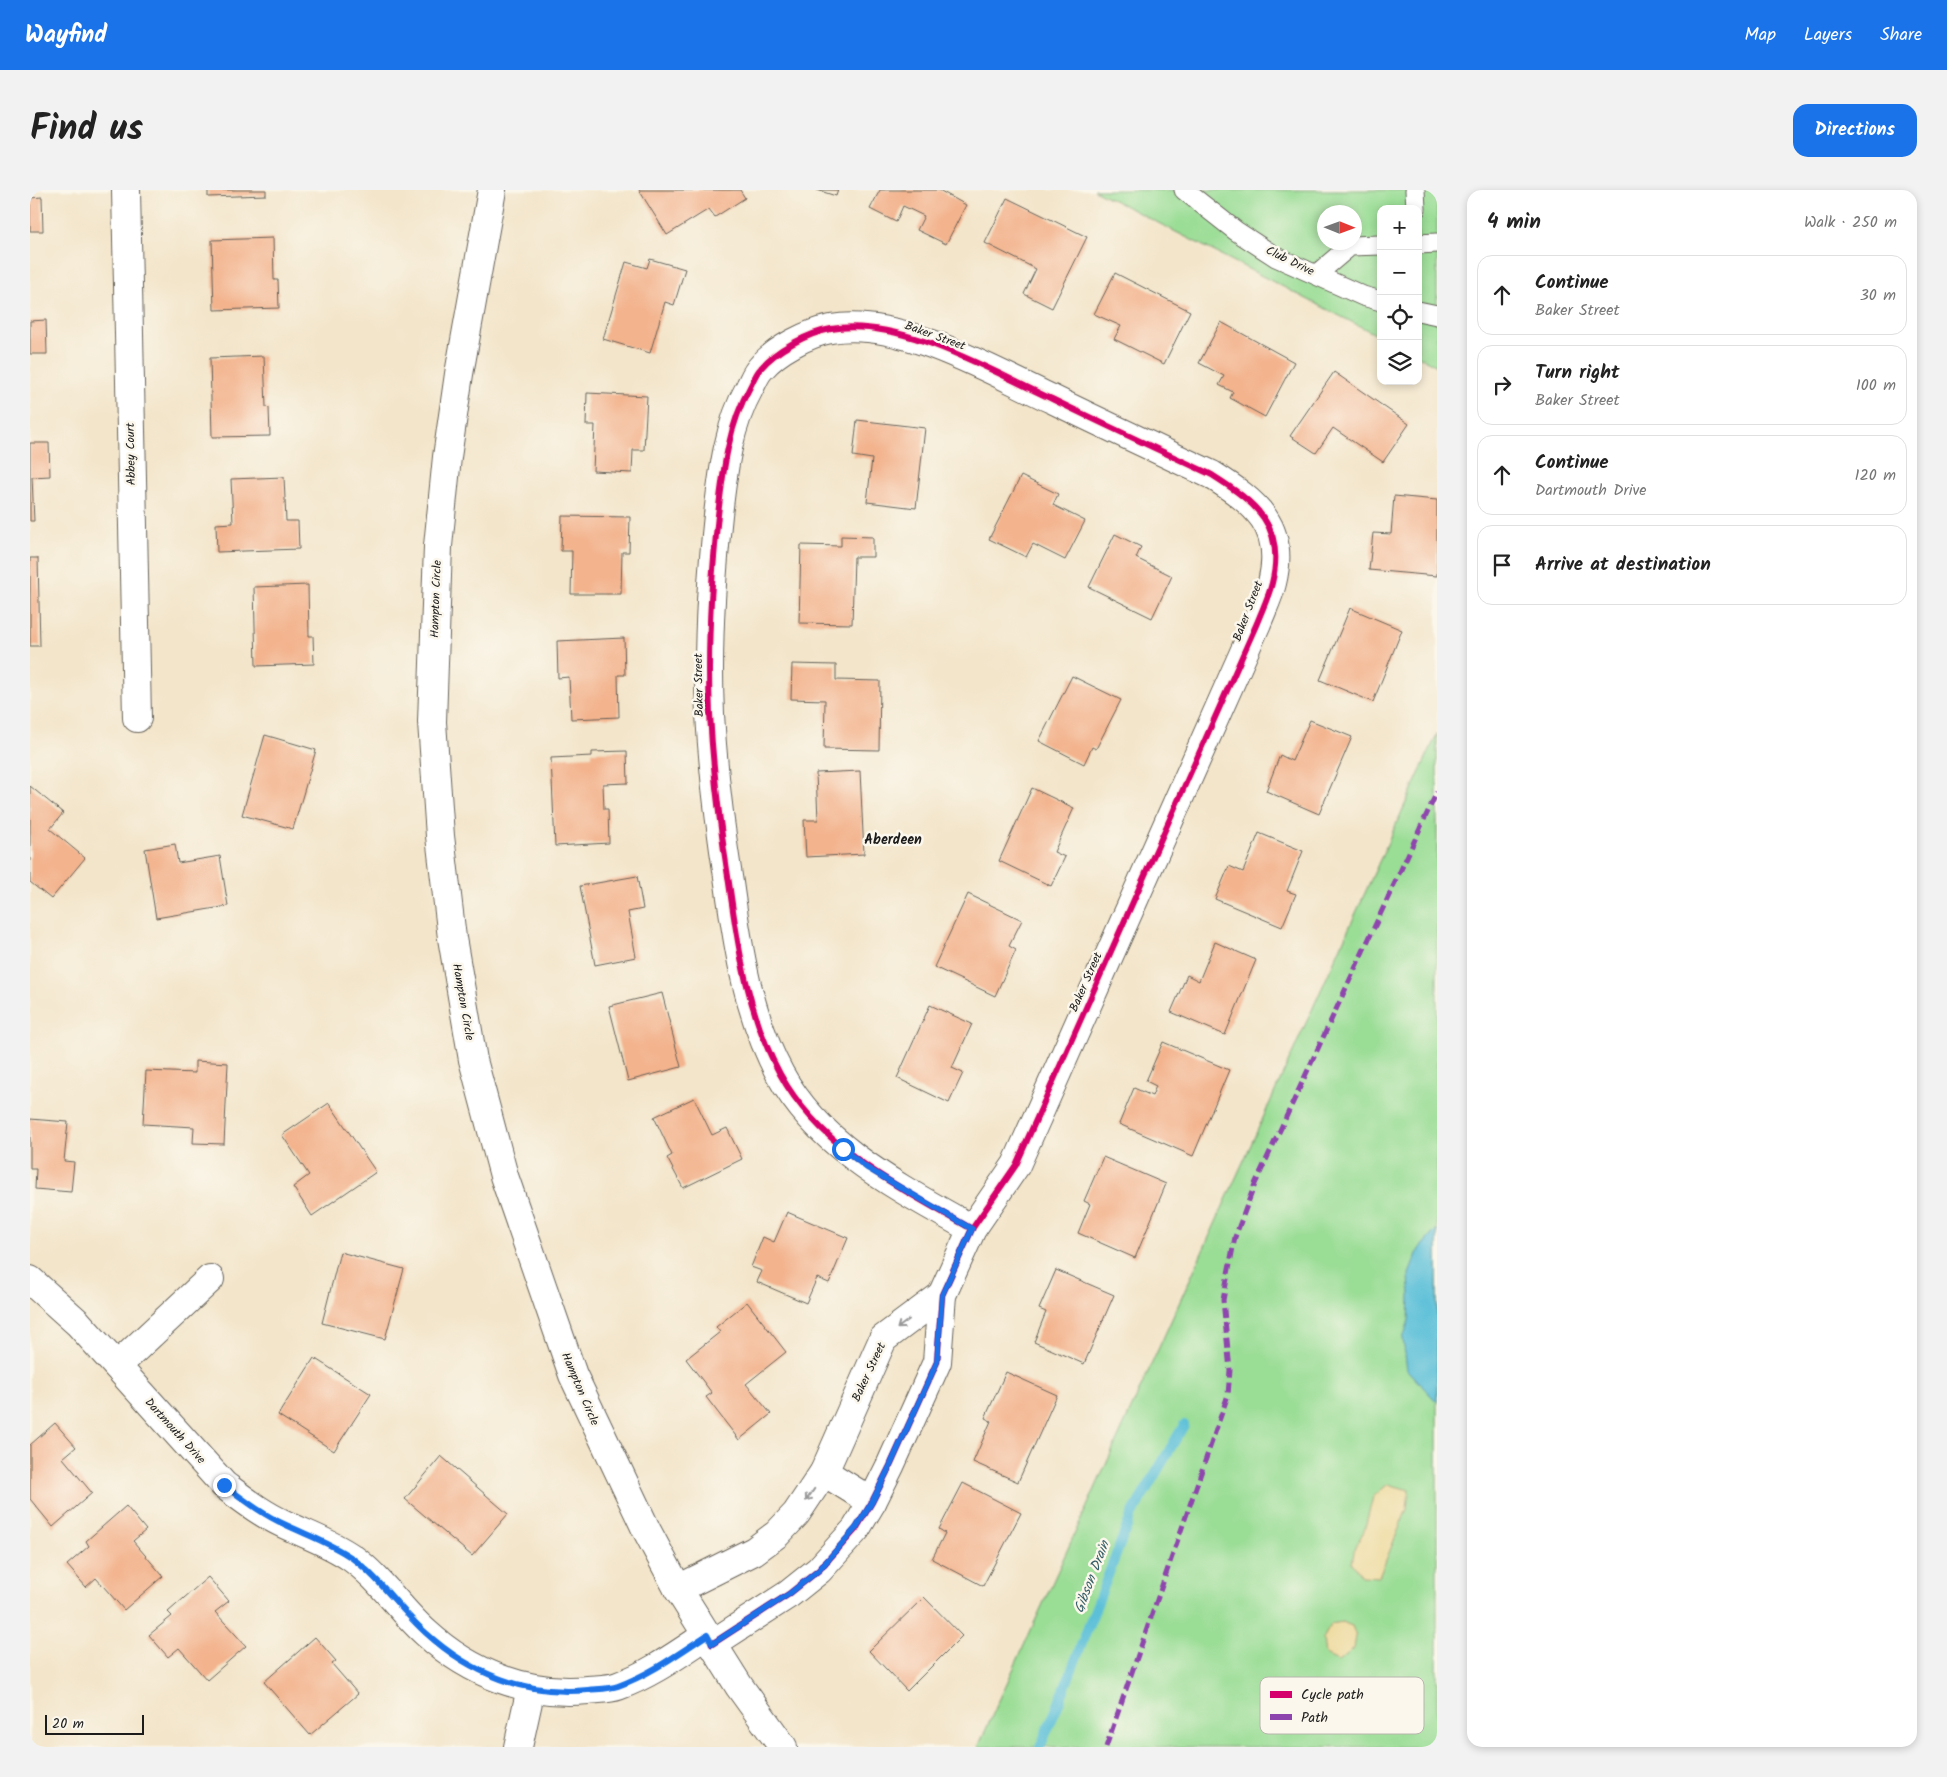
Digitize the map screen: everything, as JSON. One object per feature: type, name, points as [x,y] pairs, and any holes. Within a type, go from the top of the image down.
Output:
[{"type":"street","name":"Abbey Court","points":[[126,190],[137,718]]},
{"type":"street","name":"Hampton Circle","points":[[492,190],[459,374],[447,457],[438,546],[432,722],[440,836],[452,938],[473,1060],[504,1176],[572,1375],[633,1503],[678,1589],[709,1640],[783,1747]]},
{"type":"street","name":"Baker Street","points":[[709,1640],[789,1594],[819,1570],[856,1528],[872,1502],[937,1362],[942,1295],[972,1229],[1016,1165],[1257,623],[1272,583],[1276,551],[1271,531],[1258,508],[1241,493],[1212,475],[941,347],[889,331],[856,327],[830,329],[805,336],[761,368],[744,397],[732,428],[723,475],[713,569],[709,656],[710,713],[720,826],[735,928],[747,988],[765,1042],[780,1074],[802,1109],[843,1149],[867,1168],[972,1229]]},
{"type":"street","points":[[117,1366],[210,1279]]},
{"type":"street","name":"Dartmouth Drive","points":[[30,1280],[78,1323],[224,1485],[282,1524],[332,1545],[352,1558],[374,1576],[425,1632],[456,1658],[483,1673],[531,1688],[575,1691],[616,1687],[709,1640]]},
{"type":"street","name":"Baker Street","points":[[678,1589],[754,1551],[777,1534],[796,1514],[824,1472],[883,1338],[942,1295]]},
{"type":"street","points":[[824,1472],[872,1502]]},
{"type":"street","points":[[518,1747],[531,1688]]},
{"type":"lane","name":"Club Drive","points":[[1184,190],[1236,231],[1276,257],[1363,296],[1377,300]]},
{"type":"lane","points":[[1415,190],[1416,205]]},
{"type":"lane","points":[[1422,243],[1437,243]]},
{"type":"lane","points":[[1317,274],[1350,246],[1377,245]]},
{"type":"lane","points":[[1422,312],[1437,315]]},
{"type":"green space","points":[[1094,190],[1437,190],[1437,366],[1422,358],[1422,205],[1377,205],[1377,335]]},
{"type":"green space","points":[[1437,734],[1437,1747],[978,1747]]},
{"type":"sand","points":[[1388,1484],[1409,1490],[1407,1509],[1379,1577],[1362,1576],[1352,1563],[1355,1547],[1364,1531],[1373,1497]]},
{"type":"sand","points":[[1342,1622],[1352,1626],[1356,1636],[1354,1649],[1338,1661],[1325,1655],[1323,1639],[1331,1624]]},
{"type":"water","points":[[1437,1229],[1437,1402],[1407,1370],[1403,1339],[1409,1320],[1409,1274],[1419,1249]]},
{"type":"building","points":[[208,190],[266,190],[266,195],[208,197]]},
{"type":"building","points":[[639,190],[740,190],[745,198],[715,217],[709,209],[667,235]]},
{"type":"building","points":[[817,190],[838,190],[836,196]]},
{"type":"building","points":[[880,190],[939,190],[966,205],[946,244],[917,230],[924,216],[903,206],[896,222],[870,209]]},
{"type":"building","points":[[42,197],[43,231],[30,231],[30,198]]},
{"type":"building","points":[[1007,198],[1087,237],[1052,308],[1024,294],[1036,269],[985,243]]},
{"type":"building","points":[[273,238],[274,280],[278,280],[279,308],[214,310],[212,240]]},
{"type":"building","points":[[650,259],[685,269],[674,305],[665,302],[650,353],[603,339],[626,262],[647,268]]},
{"type":"building","points":[[1115,273],[1190,311],[1164,364],[1114,339],[1121,326],[1094,314]]},
{"type":"building","points":[[46,320],[47,354],[30,354],[30,321]]},
{"type":"building","points":[[1221,322],[1294,362],[1265,417],[1230,398],[1233,392],[1219,385],[1224,376],[1199,363]]},
{"type":"building","points":[[264,356],[266,407],[269,408],[270,436],[212,437],[210,358]]},
{"type":"building","points":[[1334,372],[1409,424],[1383,462],[1333,428],[1316,453],[1290,436]]},
{"type":"building","points":[[587,393],[647,396],[644,450],[633,450],[632,473],[593,471],[595,425],[586,425]]},
{"type":"building","points":[[857,420],[925,428],[916,508],[867,502],[872,459],[853,456]]},
{"type":"building","points":[[30,443],[49,443],[50,476],[32,477],[34,521],[30,521]]},
{"type":"building","points":[[1021,476],[1058,494],[1053,505],[1085,521],[1065,560],[1033,544],[1026,557],[989,539]]},
{"type":"building","points":[[284,477],[286,521],[298,521],[299,549],[217,552],[216,524],[233,523],[231,479]]},
{"type":"building","points":[[1394,496],[1437,500],[1437,576],[1369,570],[1373,533],[1391,534]]},
{"type":"building","points":[[562,516],[630,517],[629,552],[622,552],[621,594],[571,594],[572,551],[561,551]]},
{"type":"building","points":[[1115,534],[1141,547],[1136,558],[1172,576],[1152,618],[1089,587]]},
{"type":"building","points":[[841,536],[873,537],[873,557],[854,557],[852,624],[799,623],[801,545],[841,546]]},
{"type":"building","points":[[30,558],[38,558],[40,646],[30,646]]},
{"type":"building","points":[[308,585],[309,636],[313,636],[314,664],[256,666],[254,587]]},
{"type":"building","points":[[1350,608],[1402,630],[1373,702],[1320,680]]},
{"type":"building","points":[[624,638],[625,675],[618,675],[619,717],[571,719],[569,677],[558,678],[557,641]]},
{"type":"building","points":[[792,664],[836,665],[836,680],[880,681],[879,750],[824,749],[825,700],[791,699]]},
{"type":"building","points":[[1072,676],[1121,700],[1096,749],[1092,747],[1084,764],[1039,741]]},
{"type":"building","points":[[1310,720],[1352,737],[1319,814],[1266,791],[1280,755],[1292,761]]},
{"type":"building","points":[[265,735],[316,750],[293,829],[242,815]]},
{"type":"building","points":[[627,751],[628,783],[603,784],[604,809],[608,809],[609,843],[555,846],[551,758],[592,756],[592,752]]},
{"type":"building","points":[[860,771],[864,854],[806,857],[804,820],[818,820],[816,773]]},
{"type":"building","points":[[30,786],[63,813],[50,829],[85,858],[51,899],[30,882]]},
{"type":"building","points":[[1032,788],[1074,808],[1054,852],[1065,857],[1051,886],[999,861]]},
{"type":"building","points":[[1259,833],[1303,851],[1287,891],[1296,894],[1282,927],[1215,899],[1229,866],[1243,872]]},
{"type":"building","points":[[175,844],[178,863],[220,856],[228,906],[156,918],[145,849]]},
{"type":"building","points":[[637,876],[643,909],[628,912],[636,957],[595,965],[580,886]]},
{"type":"building","points":[[968,894],[1022,920],[1009,946],[1016,950],[995,996],[934,967]]},
{"type":"building","points":[[1215,942],[1256,960],[1225,1035],[1171,1012],[1187,975],[1199,981]]},
{"type":"building","points":[[662,993],[681,1067],[628,1081],[609,1006]]},
{"type":"building","points":[[930,1005],[972,1024],[952,1068],[963,1073],[949,1103],[897,1078]]},
{"type":"building","points":[[1163,1042],[1229,1070],[1193,1156],[1119,1124],[1134,1088],[1152,1096],[1156,1086],[1146,1081]]},
{"type":"building","points":[[195,1061],[228,1063],[224,1144],[193,1143],[194,1127],[143,1124],[146,1071],[195,1073]]},
{"type":"building","points":[[694,1098],[712,1135],[727,1128],[742,1159],[683,1188],[667,1158],[672,1155],[654,1117]]},
{"type":"building","points":[[329,1103],[376,1172],[312,1216],[293,1187],[309,1175],[282,1135]]},
{"type":"building","points":[[30,1119],[68,1122],[64,1161],[74,1162],[71,1192],[35,1189],[36,1169],[30,1169]]},
{"type":"building","points":[[1103,1157],[1166,1184],[1135,1258],[1078,1233],[1090,1204],[1084,1201]]},
{"type":"building","points":[[787,1212],[848,1238],[829,1283],[817,1278],[806,1303],[757,1282],[762,1271],[751,1267],[763,1237],[774,1242]]},
{"type":"building","points":[[340,1252],[404,1269],[385,1339],[322,1323]]},
{"type":"building","points":[[1056,1270],[1114,1295],[1084,1364],[1034,1342],[1046,1312],[1039,1309]]},
{"type":"building","points":[[747,1302],[786,1352],[746,1384],[771,1414],[739,1440],[706,1397],[712,1393],[686,1359],[720,1332],[716,1327]]},
{"type":"building","points":[[314,1358],[371,1394],[334,1451],[278,1415]]},
{"type":"building","points":[[1006,1372],[1057,1395],[1018,1482],[973,1462],[991,1421],[985,1418]]},
{"type":"building","points":[[55,1423],[76,1447],[63,1458],[92,1493],[53,1527],[30,1499],[30,1445]]},
{"type":"building","points":[[441,1456],[508,1514],[472,1556],[405,1499]]},
{"type":"building","points":[[963,1483],[1021,1513],[983,1586],[932,1559],[945,1533],[939,1529]]},
{"type":"building","points":[[126,1506],[146,1530],[133,1541],[163,1576],[124,1610],[96,1578],[86,1587],[67,1565],[89,1546],[86,1541]]},
{"type":"building","points":[[208,1577],[229,1601],[215,1612],[246,1646],[207,1680],[179,1648],[168,1657],[149,1635],[172,1616],[168,1612]]},
{"type":"building","points":[[924,1597],[962,1636],[907,1691],[869,1651]]},
{"type":"building","points":[[315,1637],[336,1661],[332,1664],[358,1694],[310,1735],[264,1682]]},
{"type":"waterway","name":"Gibson Drain","points":[[1040,1747],[1057,1708],[1131,1516],[1184,1425]]},
{"type":"marked path","points":[[1106,1747],[1228,1395],[1230,1370],[1223,1300],[1235,1237],[1255,1184],[1437,792]]},
{"type":"cycle path","points":[[712,1644],[789,1594],[819,1570],[856,1529],[872,1502],[937,1362],[942,1295],[972,1229],[1016,1165],[1257,623],[1271,588],[1275,563],[1275,546],[1271,531],[1264,518],[1242,496],[1212,475],[944,349],[915,338],[886,331],[858,327],[831,329],[812,334],[793,343],[767,361],[759,370],[736,417],[725,466],[718,515],[712,590],[709,639],[709,689],[717,798],[736,932],[746,981],[760,1028],[780,1074],[797,1101],[817,1124],[864,1164],[890,1182],[972,1229]]},
{"type":"district","name":"Aberdeen","points":[[893,840]]},
{"type":"route","points":[[224,1485],[282,1524],[332,1545],[352,1558],[374,1576],[425,1632],[456,1658],[483,1673],[505,1681],[531,1688],[575,1691],[616,1687],[660,1666],[707,1635],[712,1644],[789,1594],[819,1570],[841,1547],[856,1528],[872,1502],[937,1362],[942,1295],[972,1229],[867,1168],[843,1149]]}]
